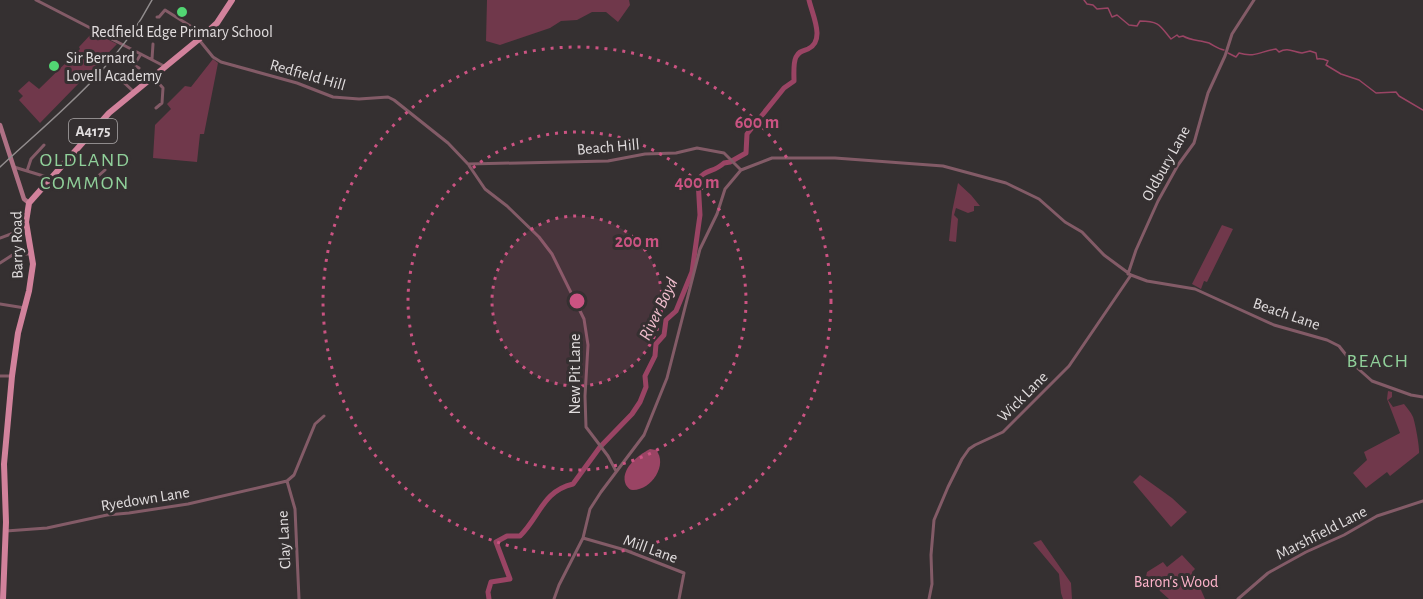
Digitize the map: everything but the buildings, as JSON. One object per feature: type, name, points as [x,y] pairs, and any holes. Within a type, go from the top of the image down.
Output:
[{"type":"main road","name":"A4175","points":[[29,203],[109,113],[201,38],[222,17],[232,0]]},
{"type":"main road","name":"Barry Road","points":[[3,599],[2,560],[6,531],[2,463],[18,333],[32,277],[32,254],[26,217],[29,203]]},
{"type":"street","points":[[36,0],[165,67]]},
{"type":"street","name":"Oldbury Lane","points":[[1130,275],[1136,250],[1158,201],[1178,165],[1194,143],[1208,93],[1225,56],[1232,34],[1254,0]]},
{"type":"street","name":"Redfield Hill","points":[[157,16],[159,17],[165,10],[196,28],[213,57],[221,62],[297,83],[327,96],[359,99],[388,97],[448,142],[468,164]]},
{"type":"street","points":[[152,59],[153,44]]},
{"type":"street","points":[[139,68],[134,65],[141,54]]},
{"type":"street","points":[[118,77],[135,93]]},
{"type":"street","points":[[153,77],[163,88],[162,103],[156,108]]},
{"type":"street","points":[[0,125],[24,199],[29,203]]},
{"type":"street","points":[[27,171],[31,159],[44,145]]},
{"type":"street","name":"Beach Hill","points":[[468,164],[608,161],[645,154],[676,153],[697,148],[724,153],[741,170]]},
{"type":"street","points":[[554,599],[583,538],[590,510],[644,435],[667,378],[700,249],[717,214],[725,189],[741,170],[763,160],[786,157],[868,160],[950,167],[1006,183],[1032,195],[1065,222],[1082,232],[1104,255],[1130,275]]},
{"type":"street","name":"New Pit Lane","points":[[468,164],[485,189],[514,212],[547,247],[581,314],[586,327],[588,345],[585,418],[588,431],[603,448],[616,471]]},
{"type":"street","points":[[13,165],[52,178]]},
{"type":"street","points":[[88,185],[105,171]]},
{"type":"street","points":[[0,238],[27,228]]},
{"type":"street","points":[[0,263],[14,254],[32,254]]},
{"type":"street","name":"Beach Lane","points":[[1130,275],[1147,281],[1195,289],[1274,325],[1332,342],[1372,381],[1423,397]]},
{"type":"street","name":"Wick Lane","points":[[930,599],[933,572],[931,542],[934,520],[962,459],[975,444],[1003,432],[1069,366],[1130,275]]},
{"type":"street","points":[[0,304],[24,308]]},
{"type":"street","points":[[0,376],[12,376]]},
{"type":"street","points":[[0,409],[9,411]]},
{"type":"street","points":[[287,482],[294,475],[315,424],[324,416]]},
{"type":"street","name":"Ryedown Lane","points":[[6,531],[47,528],[107,515],[189,504],[287,482]]},
{"type":"street","name":"Clay Lane","points":[[287,482],[295,509],[299,599]]},
{"type":"street","name":"Marshfield Lane","points":[[1238,599],[1268,573],[1306,552],[1344,535],[1377,516],[1423,501]]},
{"type":"street","name":"Mill Lane","points":[[583,538],[625,550],[684,573],[678,599]]},
{"type":"green space","points":[[487,0],[629,0],[630,5],[618,22],[606,12],[592,12],[577,20],[561,21],[550,28],[500,45],[486,41]]},
{"type":"green space","points":[[93,32],[117,44],[40,123],[19,100],[23,96],[18,91],[29,81],[39,89],[80,49],[79,47]]},
{"type":"green space","points":[[213,59],[218,63],[204,134],[200,134],[197,162],[153,158],[155,125],[171,109],[167,104],[185,86],[191,87]]},
{"type":"green space","points":[[958,183],[980,206],[974,206],[974,211],[968,213],[956,208],[954,215],[958,219],[956,242],[949,241]]},
{"type":"green space","points":[[1222,225],[1233,229],[1207,282],[1204,281],[1201,289],[1192,284]]},
{"type":"green space","points":[[1388,391],[1392,392],[1392,397],[1388,400],[1393,407],[1404,404],[1412,415],[1419,453],[1390,476],[1387,472],[1366,488],[1353,473],[1367,460],[1364,452],[1400,433],[1387,399]]},
{"type":"green space","points":[[1140,475],[1187,512],[1171,527],[1133,482]]},
{"type":"green space","points":[[1041,540],[1071,583],[1072,599],[1063,599],[1059,574],[1033,543]]},
{"type":"green space","name":"Baron's Wood","points":[[1182,555],[1195,569],[1192,572],[1193,577],[1205,599],[1169,599],[1160,591],[1154,580],[1146,577],[1147,572],[1163,562],[1167,567]]},
{"type":"shaded area","points":[[650,449],[656,450],[659,456],[659,469],[656,475],[646,486],[640,489],[630,489],[625,479],[627,469],[635,459]]},
{"type":"waterway","name":"River Boyd","points":[[489,599],[488,592],[491,582],[510,579],[496,542],[507,536],[520,536],[548,498],[563,487],[573,484],[600,447],[632,414],[640,402],[646,387],[645,376],[655,356],[656,344],[664,335],[666,320],[676,311],[692,272],[700,215],[698,180],[706,172],[746,153],[747,134],[784,88],[794,81],[796,57],[813,45],[816,40],[816,27],[809,0]]},
{"type":"waterway","points":[[1084,0],[1097,9],[1108,8],[1112,17],[1117,15],[1129,25],[1137,26],[1140,21],[1152,22],[1159,25],[1171,39],[1177,35],[1183,36],[1224,50]]},
{"type":"waterway","points":[[1228,53],[1236,57],[1239,53],[1254,54],[1276,49],[1279,52],[1285,50],[1302,53],[1310,51],[1316,53],[1317,59],[1328,61],[1326,65],[1341,74],[1359,80],[1376,93],[1396,92],[1423,110]]},
{"type":"railway","points":[[0,167],[84,90],[121,48],[152,0]]},
{"type":"place","name":"Redfield Edge Primary School","points":[[182,12]]},
{"type":"place","name":"Sir Bernard Lovell Academy","points":[[54,66]]},
{"type":"district","name":"OLDLAND COMMON","points":[[85,170]]},
{"type":"district","name":"BEACH","points":[[1378,360]]}]
